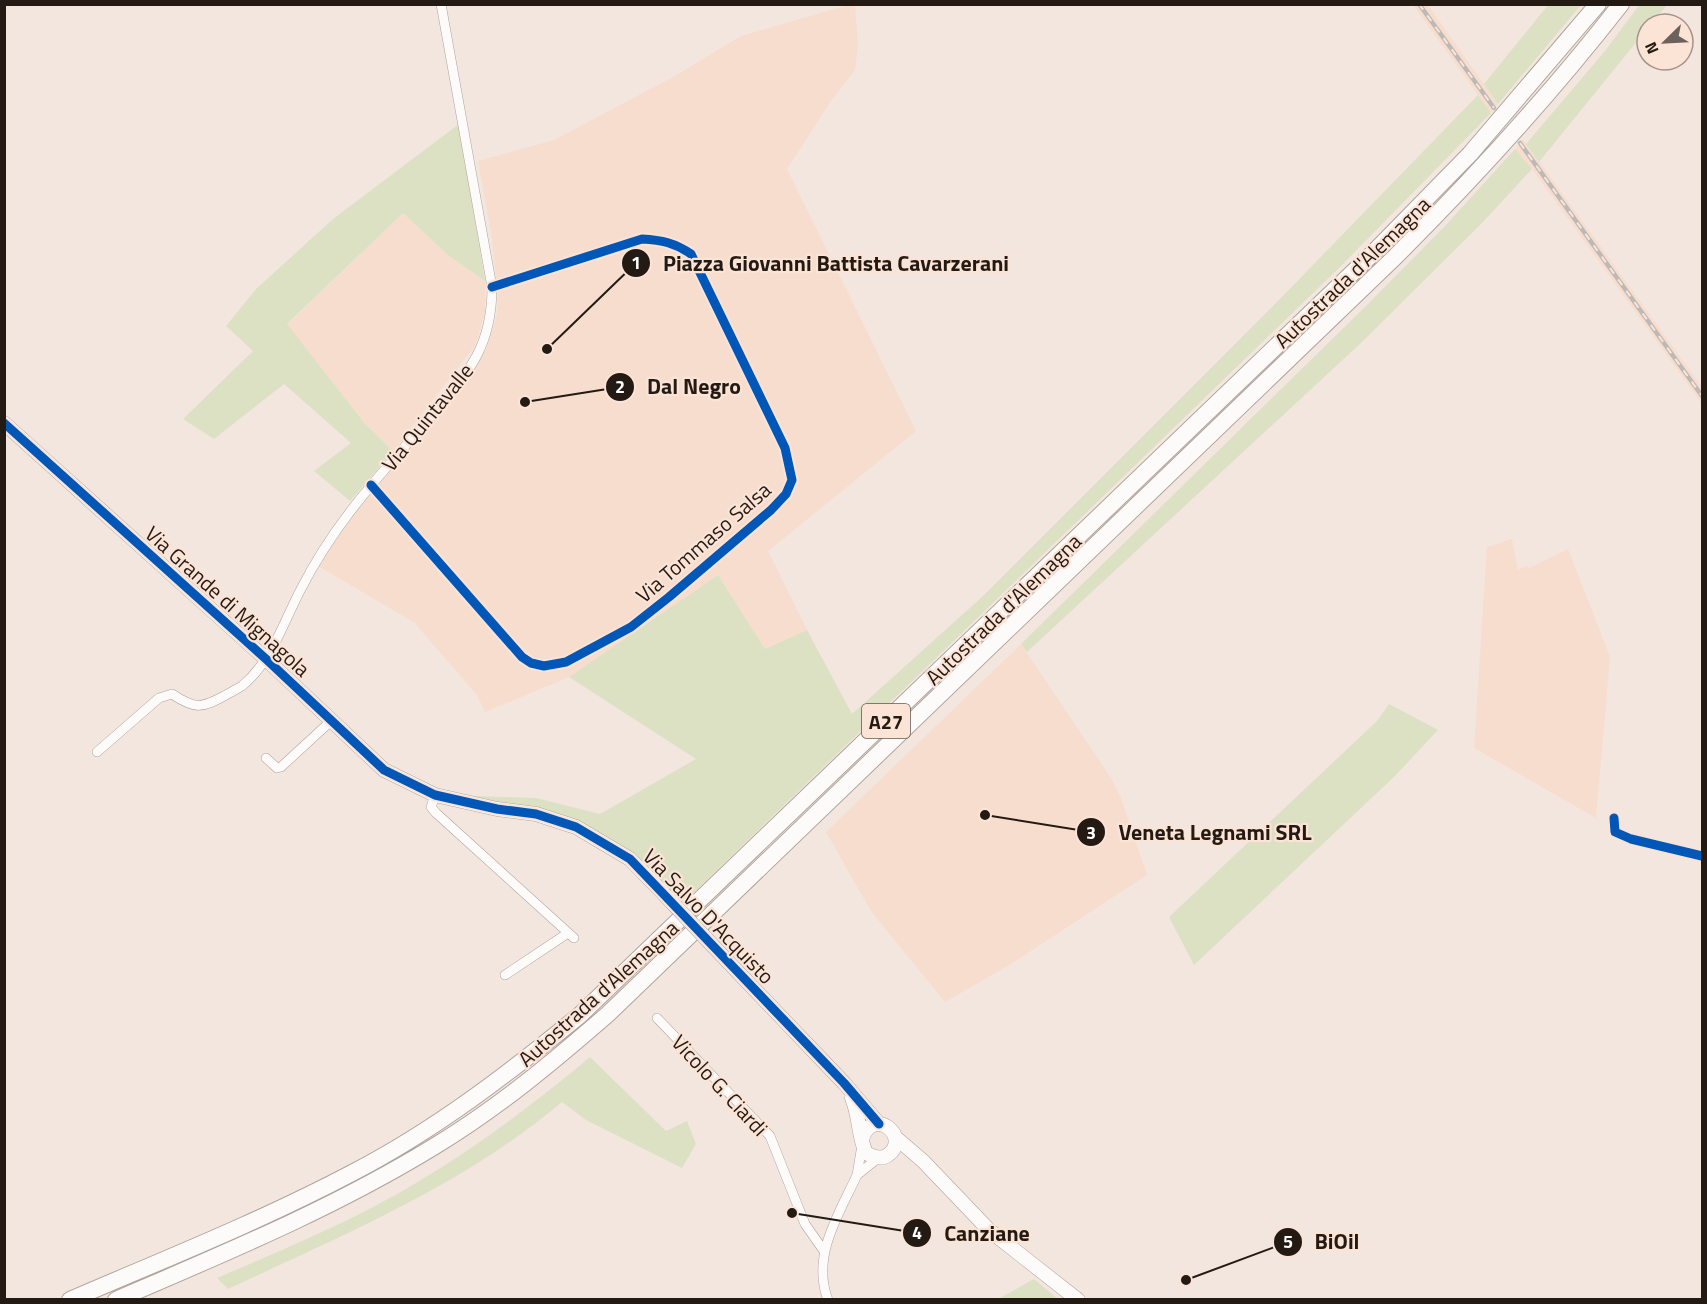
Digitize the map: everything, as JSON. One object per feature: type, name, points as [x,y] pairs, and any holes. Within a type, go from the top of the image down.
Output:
[{"type":"highway","name":"Autostrada d'Alemagna","points":[[70,1299],[254,1220],[353,1173],[395,1149],[480,1094],[580,1015],[1378,247],[1470,154],[1598,4]]},
{"type":"highway","name":"Autostrada d'Alemagna","points":[[116,1299],[255,1240],[368,1185],[471,1123],[563,1053],[608,1014],[1409,243],[1524,122],[1621,4]]},
{"type":"street","name":"Via Quintavalle","points":[[96,752],[159,698],[172,694],[198,706],[210,704],[241,686],[266,659],[317,558],[334,531],[462,379],[476,356],[486,334],[492,306],[492,286],[441,4]]},
{"type":"street","name":"Via Tommaso Salsa","points":[[371,485],[522,657],[531,663],[544,666],[566,662],[631,627],[725,550],[786,494],[792,480],[785,448],[691,254],[677,244],[642,239],[492,286]]},
{"type":"street","name":"Via Grande di Mignagola","points":[[4,423],[266,659],[384,770],[435,795]]},
{"type":"street","points":[[266,758],[277,768],[281,767],[331,720]]},
{"type":"street","points":[[435,795],[431,807],[435,813],[571,935],[505,975]]},
{"type":"street","name":"Via Salvo D'Acquisto","points":[[435,795],[487,807],[536,814],[576,826],[630,858],[844,1083],[879,1124],[888,1126],[895,1137],[923,1161],[989,1230],[1077,1299]]},
{"type":"street","points":[[1614,818],[1615,832],[1631,839],[1702,856]]},
{"type":"street","name":"Vicolo G. Ciardi","points":[[657,1018],[770,1136],[804,1224],[824,1251]]},
{"type":"street","name":"Via Salvo D'Acquisto","points":[[844,1083],[857,1110],[862,1142]]},
{"type":"street","points":[[828,1299],[822,1273],[824,1251],[833,1225],[857,1175],[864,1131],[879,1124]]},
{"type":"street","points":[[857,1175],[893,1150],[895,1137]]},
{"type":"street","points":[[862,1142],[866,1153],[883,1157],[906,1153],[923,1161]]},
{"type":"shaded area","points":[[848,5],[855,5],[858,46],[855,70],[831,101],[787,169],[916,431],[768,551],[807,630],[765,649],[718,575],[569,677],[485,712],[477,695],[416,626],[417,624],[318,566],[344,526],[454,396],[486,351],[497,315],[498,291],[491,232],[478,161],[554,140],[675,76],[741,36]]},
{"type":"shaded area","points":[[1413,5],[1428,5],[1498,104],[1491,113]]},
{"type":"shaded area","points":[[1523,139],[1702,387],[1702,404],[1532,169],[1515,149]]},
{"type":"shaded area","points":[[403,213],[449,256],[485,281],[485,312],[475,346],[393,451],[365,424],[287,325]]},
{"type":"shaded area","points":[[1512,539],[1518,570],[1527,566],[1529,568],[1568,549],[1610,657],[1596,818],[1474,748],[1487,547]]},
{"type":"shaded area","points":[[1021,644],[1111,778],[1121,798],[1147,875],[1009,965],[945,1002],[871,911],[826,832]]},
{"type":"green space","points":[[1640,4],[1667,5],[1661,12],[1635,12],[1635,44],[1539,162],[1526,144],[1605,51]]},
{"type":"green space","points":[[1548,5],[1581,5],[1498,104],[1484,84]]},
{"type":"green space","points":[[1478,95],[1491,113],[1339,268],[683,903],[630,852],[589,829],[542,814],[446,795],[536,798],[600,814],[696,759],[569,677],[718,575],[765,649],[807,630],[852,714],[983,596],[1277,302]]},
{"type":"green space","points":[[459,124],[485,281],[449,256],[403,213],[287,324],[365,424],[393,451],[350,501],[314,471],[351,443],[284,384],[214,439],[183,419],[253,351],[226,326],[256,289],[333,219]]},
{"type":"green space","points":[[1515,149],[1532,169],[1483,222],[1362,342],[1027,652],[1021,644],[1366,306],[1446,225]]},
{"type":"green space","points":[[1389,704],[1438,730],[1394,777],[1194,965],[1169,917],[1377,721]]},
{"type":"green space","points":[[590,1057],[666,1131],[687,1121],[696,1144],[682,1168],[586,1120],[562,1102],[485,1159],[358,1228],[228,1289],[217,1278],[343,1222],[416,1183],[506,1123]]},
{"type":"green space","points":[[1034,1279],[1058,1299],[998,1299]]},
{"type":"railway","points":[[1419,4],[1494,108]]},
{"type":"railway","points":[[1520,143],[1702,396]]},
{"type":"cycle path","points":[[371,485],[522,657],[531,663],[544,666],[566,662],[631,627],[771,510],[786,494],[792,480],[785,448],[691,254],[668,243],[642,239],[492,287]]},
{"type":"cycle path","points":[[4,423],[266,659],[384,770],[435,795],[497,809],[536,814],[576,827],[630,859],[844,1083],[879,1124]]},
{"type":"cycle path","points":[[1614,818],[1615,832],[1631,839],[1702,856]]},
{"type":"place","name":"Piazza Giovanni Battista Cavarzerani","points":[[547,349]]},
{"type":"place","name":"Dal Negro","points":[[525,402]]},
{"type":"place","name":"Veneta Legnami SRL","points":[[985,815]]},
{"type":"place","name":"Canziane","points":[[792,1213]]},
{"type":"place","name":"BiOil","points":[[1186,1280]]}]
